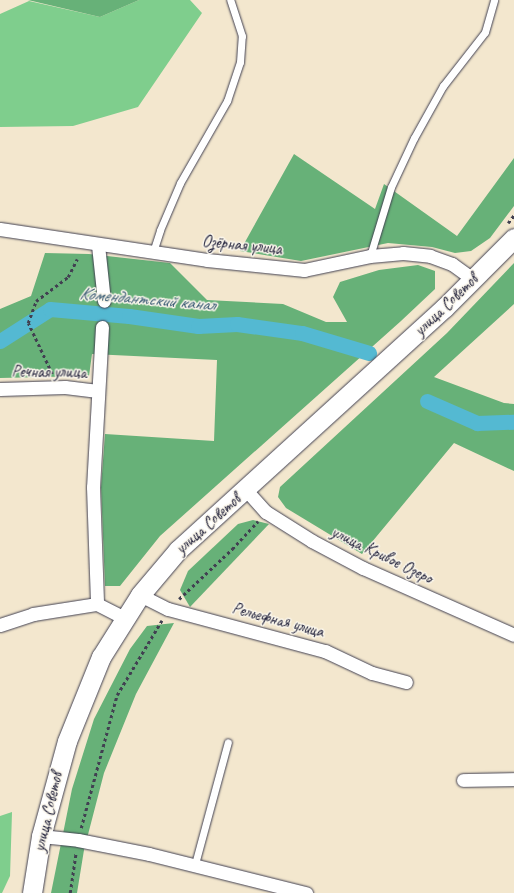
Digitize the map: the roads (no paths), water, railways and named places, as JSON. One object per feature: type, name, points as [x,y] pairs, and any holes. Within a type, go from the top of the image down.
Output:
[{"type":"main road","name":"улица Советов","points":[[32,893],[41,836],[51,791],[83,696],[101,658],[124,618],[140,595],[178,550],[246,490],[474,279],[514,238]]},
{"type":"street","name":"Озёрная улица","points":[[0,229],[98,245],[304,270],[370,256],[403,253],[430,256],[452,264],[474,279]]},
{"type":"street","points":[[98,245],[104,301]]},
{"type":"street","points":[[97,604],[94,487],[102,327]]},
{"type":"street","name":"Речная улица","points":[[0,389],[65,387],[98,391]]},
{"type":"street","name":"улица Кривое Озеро","points":[[246,490],[266,512],[363,568],[514,635]]},
{"type":"street","name":"Рельефная улица","points":[[140,595],[168,609],[325,651],[372,674],[406,682]]},
{"type":"street","points":[[0,625],[32,614],[97,604],[124,618]]},
{"type":"street","points":[[463,780],[514,780]]},
{"type":"street","points":[[41,836],[78,840],[195,864],[306,893]]},
{"type":"lane","points":[[153,252],[160,230],[180,183],[228,101],[240,62],[242,36],[230,0]]},
{"type":"lane","points":[[370,256],[391,187],[414,138],[443,86],[485,32],[494,0]]},
{"type":"lane","points":[[195,864],[228,742]]},
{"type":"waterway","name":"Комендантский канал","points":[[0,341],[50,309],[129,316],[198,326],[237,324],[302,333],[369,353]]},
{"type":"waterway","name":"Комендантский канал","points":[[427,401],[477,423],[514,422]]}]
